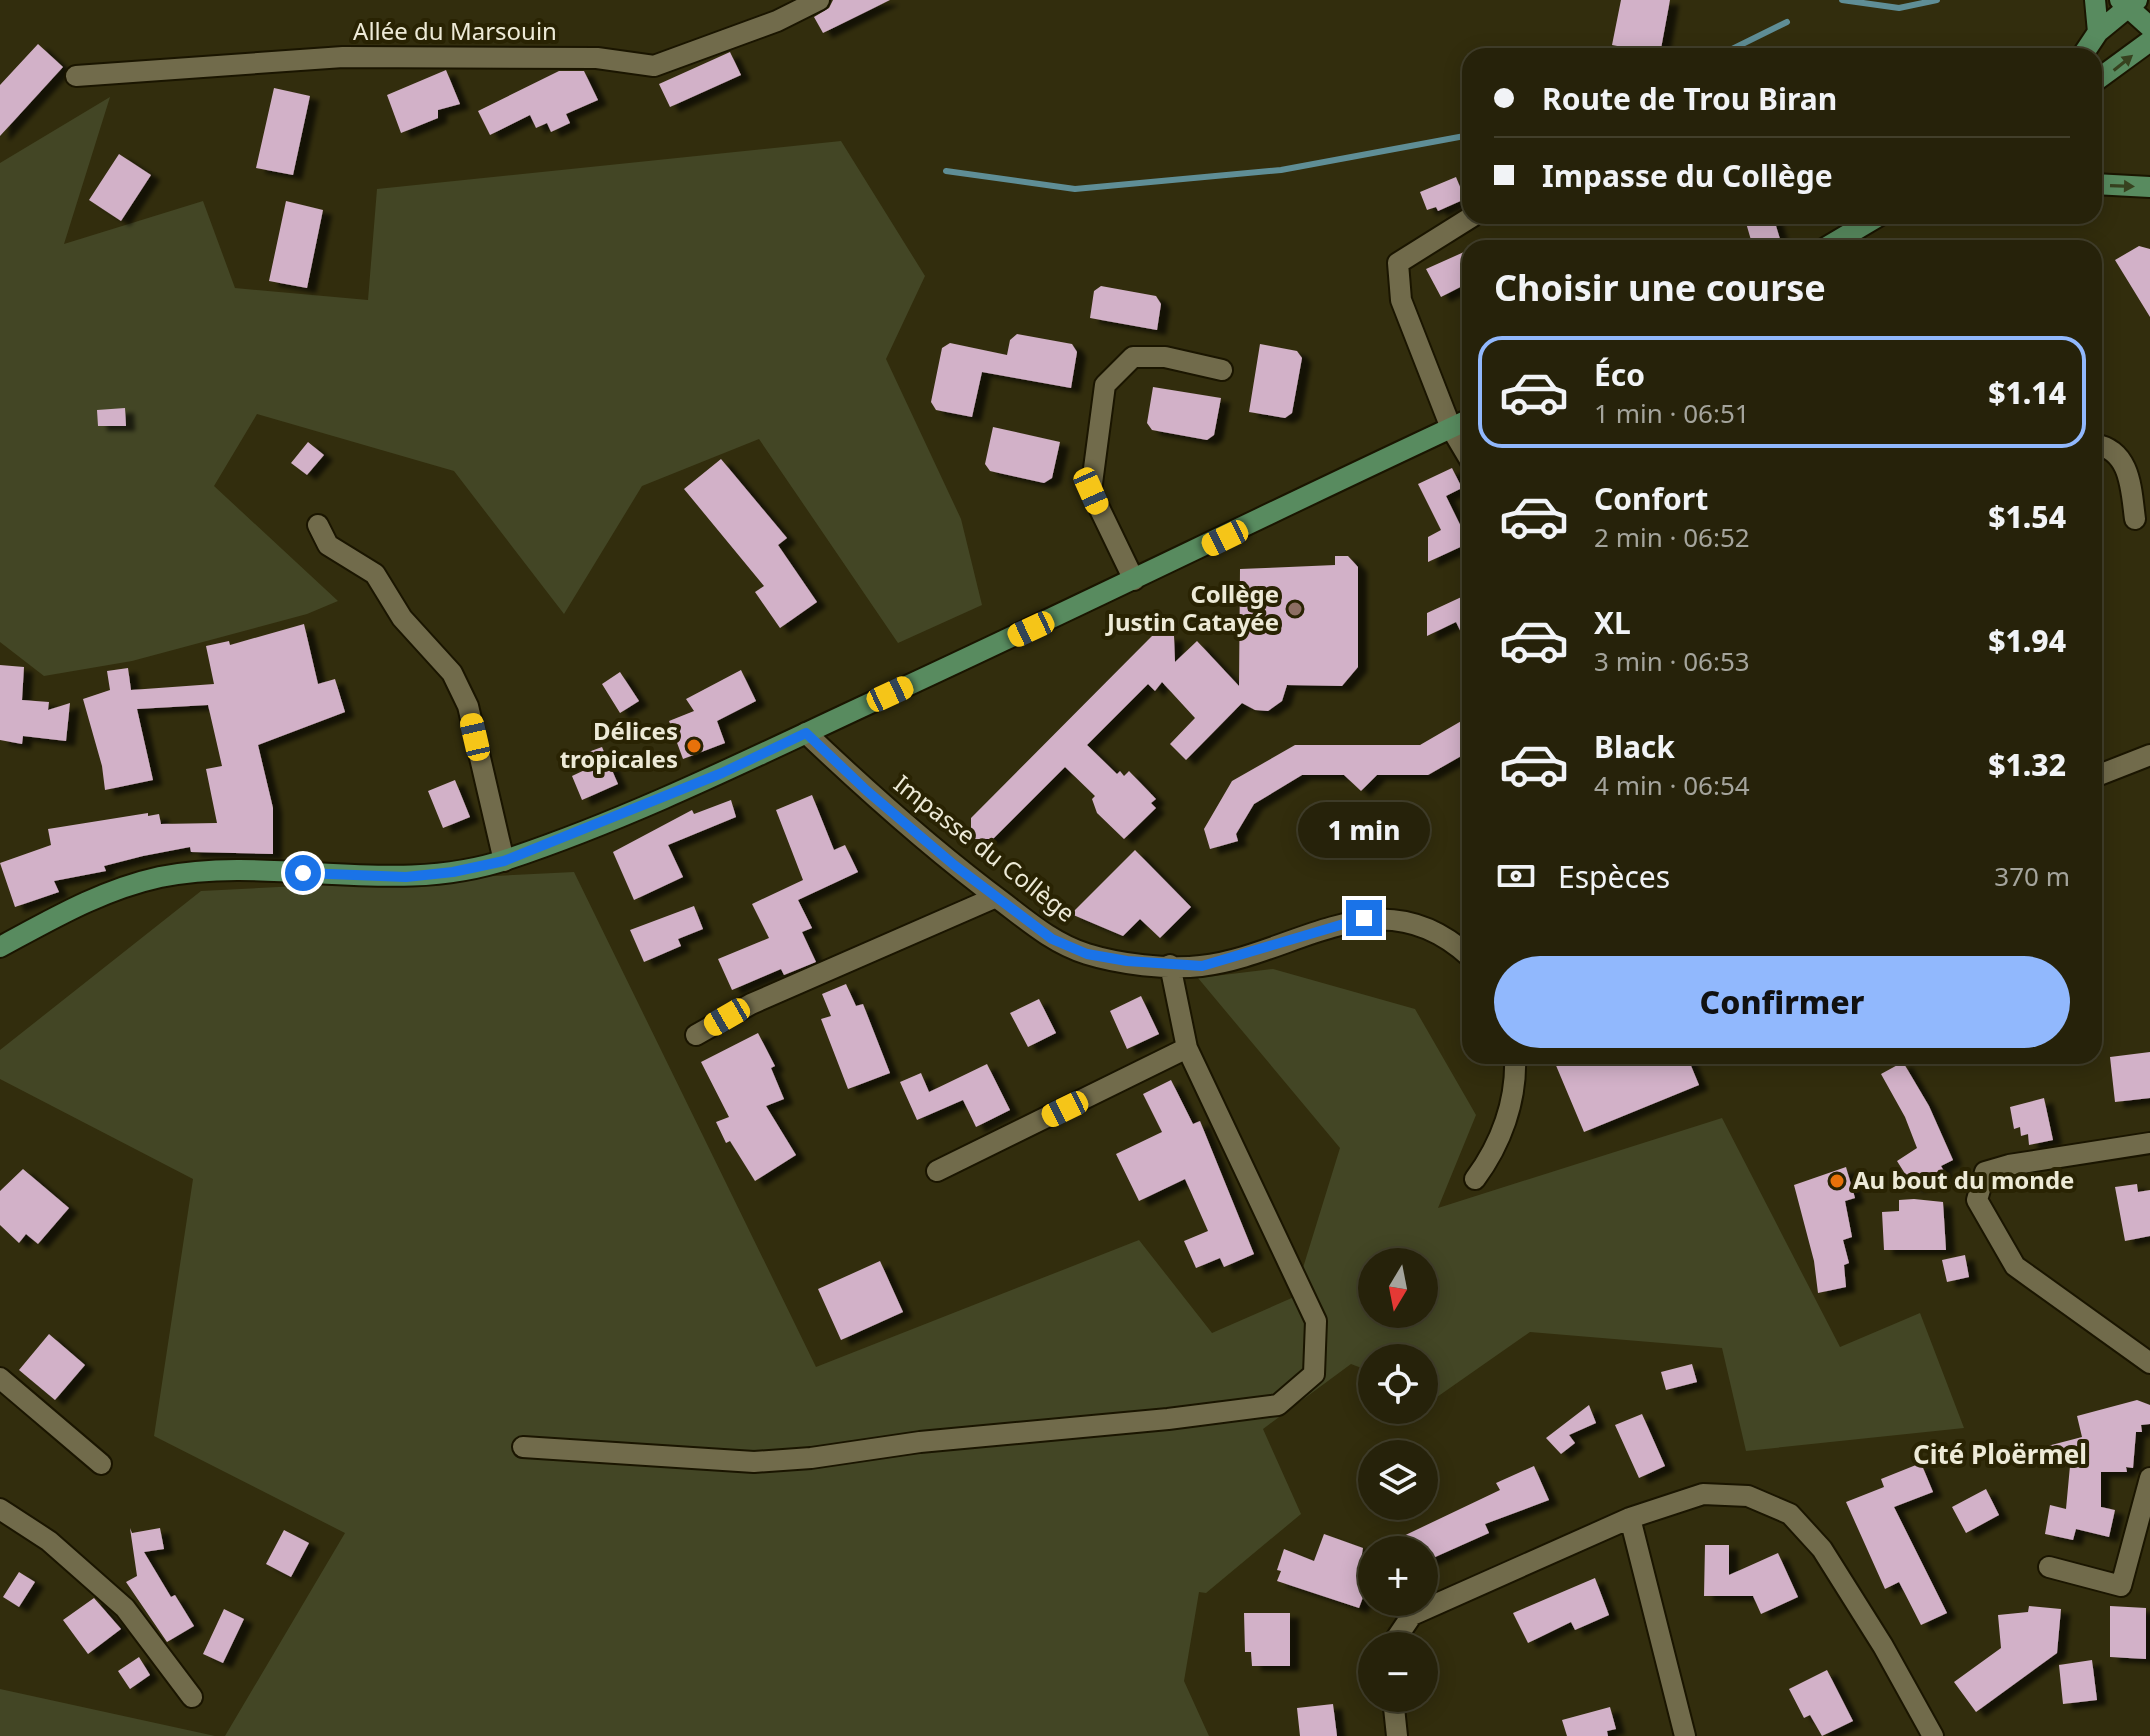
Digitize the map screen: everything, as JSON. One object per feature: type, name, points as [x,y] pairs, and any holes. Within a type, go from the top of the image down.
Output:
[{"type":"main road","points":[[2095,0],[2098,32]]},
{"type":"main road","points":[[2087,48],[2098,32],[2128,2],[2150,27]]},
{"type":"main road","points":[[2102,76],[2150,41]]},
{"type":"main road","points":[[2102,184],[2150,187]]},
{"type":"main road","points":[[1838,240],[1864,224]]},
{"type":"main road","points":[[0,947],[103,893],[162,877],[206,872],[406,877],[453,872],[504,861],[722,773],[1461,424]]},
{"type":"street","name":"Allée du Marsouin","points":[[76,76],[343,57],[597,58],[654,66],[777,21],[819,0]]},
{"type":"street","points":[[1461,424],[1401,300],[1398,263],[1462,223]]},
{"type":"street","points":[[1134,580],[1091,491],[1105,385],[1120,366],[1133,357],[1165,357],[1222,370]]},
{"type":"street","points":[[2102,447],[2114,451],[2128,470],[2135,519]]},
{"type":"street","points":[[318,525],[328,545],[375,574],[402,618],[452,673],[468,706],[504,861]]},
{"type":"street","name":"Impasse du Collège","points":[[806,733],[867,791],[996,897],[1052,939],[1087,954],[1202,966],[1364,918],[1415,926],[1450,939],[1462,950]]},
{"type":"street","points":[[2102,774],[2150,755]]},
{"type":"street","points":[[696,1035],[751,1004],[996,897]]},
{"type":"street","points":[[523,1447],[754,1462],[1278,1405],[1314,1374],[1316,1321],[1187,1048],[1170,965]]},
{"type":"street","points":[[937,1171],[1187,1048]]},
{"type":"street","points":[[1475,1179],[1494,1154],[1506,1120],[1515,1064]]},
{"type":"street","points":[[2150,1143],[2009,1165],[1985,1172],[1977,1200],[2015,1266],[2150,1363]]},
{"type":"street","points":[[0,1378],[101,1464]]},
{"type":"street","points":[[2049,1567],[2121,1586],[2150,1478]]},
{"type":"street","points":[[1398,1632],[1412,1615],[1630,1518],[1703,1494],[1748,1496],[1790,1514],[1822,1549],[1883,1646],[1933,1736]]},
{"type":"street","points":[[0,1509],[49,1541],[125,1608],[192,1697]]},
{"type":"street","points":[[1630,1518],[1685,1736]]},
{"type":"street","points":[[1394,1712],[1397,1736]]},
{"type":"green space","points":[[110,97],[64,244],[203,201],[235,288],[368,300],[377,189],[841,141],[925,276],[886,359],[961,519],[982,605],[898,643],[759,439],[642,486],[564,614],[454,471],[257,414],[214,486],[338,601],[307,614],[132,661],[44,676],[0,642],[0,163]]},
{"type":"green space","points":[[574,872],[816,1367],[1139,1240],[1212,1333],[1294,1297],[1340,1148],[1198,978],[1273,969],[1415,1009],[1476,1115],[1438,1208],[1722,1118],[1840,1347],[1920,1313],[1964,1428],[1746,1451],[1722,1348],[1530,1332],[1438,1396],[1438,1344],[1358,1344],[1358,1367],[1351,1364],[1263,1429],[1301,1514],[1206,1593],[1199,1592],[1184,1681],[1209,1736],[225,1736],[345,1533],[154,1436],[193,1179],[0,1079],[0,1050],[201,891]]},
{"type":"green space","points":[[0,1689],[215,1736],[0,1736]]},
{"type":"building","points":[[833,0],[890,0],[823,33],[814,17],[829,8]]},
{"type":"building","points":[[1621,0],[1670,0],[1661,48],[1612,45]]},
{"type":"building","points":[[38,44],[63,67],[0,136],[0,85]]},
{"type":"building","points":[[730,52],[741,75],[670,107],[659,84]]},
{"type":"building","points":[[446,70],[460,104],[438,110],[438,118],[401,133],[387,95]]},
{"type":"building","points":[[559,71],[584,71],[598,100],[566,114],[570,123],[551,132],[547,123],[536,128],[530,115],[490,135],[478,111]]},
{"type":"building","points":[[274,88],[310,96],[293,175],[256,168]]},
{"type":"building","points":[[119,154],[151,175],[121,221],[89,200]]},
{"type":"building","points":[[1456,177],[1462,200],[1438,211],[1436,207],[1427,210],[1420,192]]},
{"type":"building","points":[[286,201],[323,210],[307,288],[269,281]]},
{"type":"building","points":[[1746,224],[1775,224],[1780,239],[1751,240]]},
{"type":"building","points":[[2139,246],[2150,249],[2150,317],[2115,260]]},
{"type":"building","points":[[1462,253],[1462,286],[1441,297],[1426,269]]},
{"type":"building","points":[[1101,286],[1156,296],[1161,304],[1157,330],[1090,318],[1094,291]]},
{"type":"building","points":[[1017,334],[1072,344],[1077,352],[1071,388],[982,372],[972,417],[936,410],[931,402],[942,348],[950,343],[1007,355],[1010,340]]},
{"type":"building","points":[[1260,344],[1297,351],[1302,358],[1292,413],[1285,418],[1249,412]]},
{"type":"building","points":[[1153,387],[1221,398],[1214,435],[1207,440],[1152,430],[1147,423]]},
{"type":"building","points":[[125,408],[126,426],[98,426],[97,410]]},
{"type":"building","points":[[993,427],[1060,442],[1052,478],[1044,483],[990,471],[985,464]]},
{"type":"building","points":[[308,442],[324,455],[307,475],[291,463]]},
{"type":"building","points":[[721,459],[787,538],[778,545],[817,602],[780,628],[755,592],[764,586],[684,489]]},
{"type":"building","points":[[1452,468],[1462,488],[1446,496],[1462,529],[1462,546],[1428,562],[1428,537],[1441,530],[1418,484]]},
{"type":"building","points":[[1335,556],[1348,556],[1358,567],[1358,667],[1342,686],[1287,685],[1282,701],[1268,711],[1255,710],[1242,703],[1186,760],[1170,744],[1195,718],[1162,682],[1155,691],[1148,684],[1087,745],[1117,774],[1120,771],[1124,776],[1129,771],[1156,799],[1151,803],[1156,808],[1124,839],[1097,813],[1092,799],[1095,796],[1065,767],[993,839],[971,839],[971,818],[1152,636],[1174,636],[1175,662],[1197,641],[1239,686],[1240,569],[1335,565]]},
{"type":"building","points":[[1462,597],[1462,634],[1456,622],[1427,636],[1427,613]]},
{"type":"building","points":[[304,624],[318,684],[335,679],[345,712],[258,745],[273,808],[273,854],[191,852],[190,847],[143,856],[104,866],[106,871],[54,881],[59,892],[15,907],[0,863],[51,845],[48,829],[148,813],[148,816],[159,814],[161,824],[217,823],[206,769],[222,766],[208,705],[137,709],[153,780],[105,790],[102,766],[83,699],[110,690],[107,671],[128,668],[131,690],[214,684],[206,646],[229,641],[230,645]]},
{"type":"building","points":[[0,665],[24,667],[22,700],[49,702],[48,710],[70,703],[66,741],[23,736],[22,744],[0,740]]},
{"type":"building","points":[[741,670],[756,701],[717,721],[725,743],[683,759],[669,721],[694,711],[686,699]]},
{"type":"building","points":[[620,672],[639,701],[620,713],[602,684]]},
{"type":"building","points":[[1462,721],[1462,756],[1428,775],[1377,775],[1361,791],[1344,775],[1302,775],[1254,804],[1236,834],[1238,841],[1210,849],[1204,829],[1232,781],[1295,745],[1420,745]]},
{"type":"building","points":[[602,747],[618,784],[582,800],[572,776],[589,768],[583,754]]},
{"type":"building","points":[[455,780],[470,817],[443,828],[428,791]]},
{"type":"building","points":[[812,795],[834,850],[845,845],[858,872],[798,900],[812,928],[802,932],[816,962],[784,975],[781,969],[732,990],[718,959],[769,938],[752,904],[803,880],[776,810]]},
{"type":"building","points":[[731,800],[736,817],[668,845],[683,877],[634,900],[613,852],[692,810],[694,814]]},
{"type":"building","points":[[1135,850],[1191,907],[1160,938],[1140,919],[1123,936],[1071,914]]},
{"type":"building","points":[[694,906],[703,929],[678,939],[681,946],[644,962],[630,930]]},
{"type":"building","points":[[846,984],[856,1006],[863,1004],[890,1073],[848,1089],[821,1019],[831,1016],[822,994]]},
{"type":"building","points":[[1141,996],[1159,1034],[1127,1049],[1110,1011]]},
{"type":"building","points":[[1039,999],[1056,1033],[1028,1047],[1010,1013]]},
{"type":"building","points":[[758,1033],[775,1066],[771,1068],[784,1099],[766,1106],[796,1155],[755,1181],[730,1141],[726,1143],[716,1122],[729,1117],[701,1062]]},
{"type":"building","points":[[2150,1052],[2150,1098],[2115,1102],[2110,1057]]},
{"type":"building","points":[[987,1064],[1010,1110],[976,1127],[963,1100],[917,1120],[900,1082],[921,1073],[929,1092]]},
{"type":"building","points":[[1555,1064],[1690,1064],[1699,1085],[1584,1132]]},
{"type":"building","points":[[1904,1064],[1929,1106],[1953,1160],[1941,1166],[1945,1173],[1914,1188],[1897,1161],[1917,1148],[1905,1117],[1881,1074]]},
{"type":"building","points":[[1171,1080],[1193,1124],[1200,1121],[1254,1254],[1224,1267],[1220,1258],[1196,1268],[1184,1241],[1208,1231],[1185,1179],[1139,1201],[1116,1154],[1162,1132],[1143,1094]]},
{"type":"building","points":[[2044,1098],[2053,1140],[2029,1145],[2028,1134],[2021,1136],[2020,1127],[2014,1129],[2010,1107]]},
{"type":"building","points":[[1846,1167],[1855,1198],[1845,1201],[1852,1237],[1843,1240],[1849,1263],[1844,1265],[1846,1287],[1818,1293],[1814,1261],[1794,1185]]},
{"type":"building","points":[[23,1169],[69,1208],[38,1244],[26,1234],[19,1243],[0,1225],[0,1191]]},
{"type":"building","points":[[2137,1184],[2138,1192],[2150,1190],[2150,1236],[2125,1241],[2115,1187]]},
{"type":"building","points":[[1899,1200],[1943,1202],[1946,1250],[1884,1250],[1882,1212],[1899,1211]]},
{"type":"building","points":[[1965,1255],[1969,1277],[1947,1282],[1942,1260]]},
{"type":"building","points":[[880,1261],[903,1312],[841,1340],[818,1289]]},
{"type":"building","points":[[49,1334],[85,1365],[55,1400],[19,1370]]},
{"type":"building","points":[[1692,1364],[1697,1382],[1666,1390],[1661,1372]]},
{"type":"building","points":[[2137,1400],[2150,1405],[2150,1424],[2141,1425],[2142,1432],[2136,1432],[2133,1468],[2126,1467],[2127,1472],[2101,1472],[2101,1507],[2115,1510],[2109,1537],[2076,1529],[2073,1540],[2045,1534],[2050,1505],[2066,1509],[2071,1455],[2036,1449],[2082,1437],[2077,1416]]},
{"type":"building","points":[[1589,1405],[1596,1423],[1569,1435],[1575,1443],[1561,1454],[1546,1438]]},
{"type":"building","points":[[1642,1414],[1665,1466],[1639,1478],[1615,1425]]},
{"type":"building","points":[[1921,1463],[1933,1492],[1894,1507],[1947,1613],[1921,1625],[1899,1582],[1885,1589],[1846,1502],[1884,1487],[1881,1479]]},
{"type":"building","points":[[1534,1466],[1549,1500],[1485,1524],[1489,1533],[1438,1556],[1438,1536],[1403,1536],[1500,1490],[1496,1483]]},
{"type":"building","points":[[1986,1489],[1999,1515],[1966,1533],[1952,1507]]},
{"type":"building","points":[[130,1528],[132,1533],[160,1528],[164,1549],[144,1552],[171,1597],[175,1595],[194,1626],[167,1642],[126,1582],[137,1576]]},
{"type":"building","points":[[284,1530],[309,1543],[291,1577],[266,1564]]},
{"type":"building","points":[[1324,1534],[1358,1546],[1358,1608],[1277,1581],[1284,1549],[1314,1561]]},
{"type":"building","points":[[1705,1545],[1729,1545],[1729,1575],[1778,1553],[1798,1597],[1761,1614],[1753,1596],[1704,1596]]},
{"type":"building","points":[[19,1572],[35,1582],[19,1607],[3,1597]]},
{"type":"building","points":[[1595,1578],[1609,1615],[1575,1630],[1571,1622],[1528,1643],[1513,1613]]},
{"type":"building","points":[[94,1598],[121,1629],[88,1654],[63,1620]]},
{"type":"building","points":[[2029,1606],[2061,1609],[2057,1653],[1976,1712],[1954,1682],[2001,1648],[1998,1615],[2028,1612]]},
{"type":"building","points":[[2110,1606],[2146,1608],[2146,1659],[2110,1657]]},
{"type":"building","points":[[224,1609],[244,1619],[223,1663],[203,1654]]},
{"type":"building","points":[[1244,1613],[1290,1613],[1290,1666],[1252,1666],[1251,1652],[1245,1652]]},
{"type":"building","points":[[139,1657],[150,1675],[130,1689],[118,1671]]},
{"type":"building","points":[[2092,1660],[2097,1700],[2063,1704],[2059,1665]]},
{"type":"building","points":[[1827,1670],[1853,1721],[1822,1736],[1810,1715],[1804,1718],[1789,1689]]},
{"type":"building","points":[[1333,1704],[1337,1736],[1300,1736],[1297,1708]]},
{"type":"building","points":[[1610,1707],[1616,1729],[1607,1731],[1608,1736],[1567,1736],[1562,1720]]},
{"type":"waterway","points":[[1842,0],[1899,8],[1937,0]]},
{"type":"waterway","points":[[1734,48],[1787,22]]},
{"type":"waterway","points":[[946,171],[1075,189],[1281,170],[1462,136]]},
{"type":"place","name":"Collège Justin Catayée","points":[[1295,609]]},
{"type":"place","name":"Délices tropicales","points":[[694,746]]},
{"type":"place","name":"Au bout du monde","points":[[1837,1181]]},
{"type":"district","name":"Cité Ploërmel","points":[[2000,1455]]},
{"type":"route","points":[[303,873],[406,877],[453,872],[504,861],[722,773],[806,733],[867,791],[954,865],[1052,939],[1087,954],[1127,961],[1202,966],[1364,918]]}]
